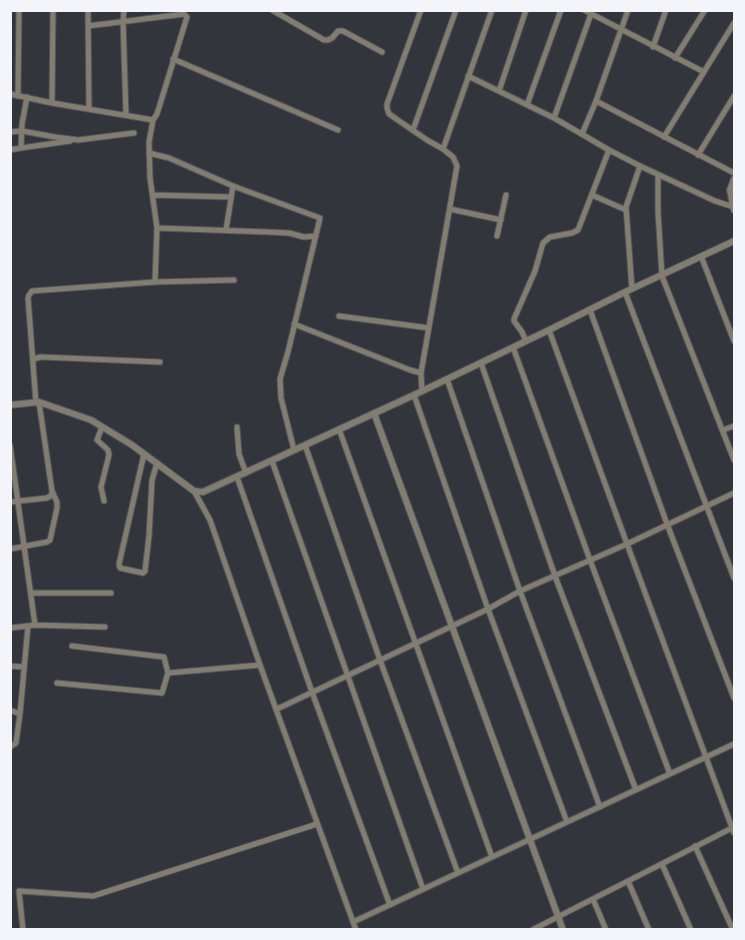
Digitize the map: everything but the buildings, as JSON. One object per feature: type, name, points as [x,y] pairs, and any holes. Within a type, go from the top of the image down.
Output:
[{"type":"street","points":[[18,10],[18,96]]},
{"type":"street","points":[[52,103],[53,10]]},
{"type":"street","points":[[88,10],[89,109]]},
{"type":"street","points":[[124,10],[126,115]]},
{"type":"street","points":[[157,18],[158,10]]},
{"type":"street","points":[[272,10],[324,40],[343,31],[381,52]]},
{"type":"street","points":[[421,10],[387,104],[389,114],[443,149],[453,157],[457,166],[421,372],[422,391]]},
{"type":"street","points":[[413,130],[456,10]]},
{"type":"street","points":[[443,149],[492,10]]},
{"type":"street","points":[[499,91],[526,10]]},
{"type":"street","points":[[527,105],[561,10]]},
{"type":"street","points":[[584,10],[704,72]]},
{"type":"street","points":[[582,134],[628,10]]},
{"type":"street","points":[[653,47],[666,10]]},
{"type":"street","points":[[675,58],[705,10]]},
{"type":"street","points":[[88,26],[184,14],[187,17],[157,114],[153,120],[149,142],[157,228],[155,282]]},
{"type":"street","points":[[554,118],[591,14]]},
{"type":"street","points":[[664,137],[735,23]]},
{"type":"street","points":[[174,59],[338,130]]},
{"type":"street","points":[[468,76],[554,118],[640,166],[734,209]]},
{"type":"street","points":[[10,94],[153,120]]},
{"type":"street","points":[[698,154],[735,96]]},
{"type":"street","points":[[21,148],[27,97]]},
{"type":"street","points":[[596,101],[735,173]]},
{"type":"street","points":[[10,132],[22,131],[78,140]]},
{"type":"street","points":[[10,150],[134,133]]},
{"type":"street","points":[[526,341],[514,319],[535,271],[543,243],[550,237],[578,230],[609,150]]},
{"type":"street","points":[[149,153],[169,158],[233,186],[320,218],[280,383],[281,398],[294,450]]},
{"type":"street","points":[[632,289],[626,207],[640,166]]},
{"type":"street","points":[[658,175],[662,276],[735,460]]},
{"type":"street","points":[[734,209],[730,190],[735,179]]},
{"type":"street","points":[[226,230],[233,186]]},
{"type":"street","points":[[153,195],[231,197]]},
{"type":"street","points":[[497,236],[506,195]]},
{"type":"street","points":[[592,195],[626,210]]},
{"type":"street","points":[[450,209],[501,220]]},
{"type":"street","points":[[157,228],[316,236]]},
{"type":"street","points":[[194,491],[208,491],[447,380],[625,292],[735,241]]},
{"type":"street","points":[[701,256],[735,341]]},
{"type":"street","points":[[10,549],[50,540],[57,508],[52,491],[38,403],[28,298],[32,291],[155,282],[234,280]]},
{"type":"street","points":[[625,292],[735,578]]},
{"type":"street","points":[[590,310],[667,524],[735,698]]},
{"type":"street","points":[[339,316],[429,328]]},
{"type":"street","points":[[294,324],[410,370],[421,372]]},
{"type":"street","points":[[532,930],[695,846],[734,829],[549,330]]},
{"type":"street","points":[[513,347],[670,774]]},
{"type":"street","points":[[33,358],[160,362]]},
{"type":"street","points":[[481,363],[555,576],[636,790]]},
{"type":"street","points":[[447,380],[520,591],[600,807]]},
{"type":"street","points":[[414,395],[488,609],[567,822]]},
{"type":"street","points":[[10,405],[38,403],[91,420],[144,454],[194,491],[210,520],[356,930]]},
{"type":"street","points":[[374,414],[563,930]]},
{"type":"street","points":[[723,430],[735,426]]},
{"type":"street","points":[[102,427],[97,440],[108,450],[109,454],[101,487],[104,501]]},
{"type":"street","points":[[237,428],[239,454],[246,473]]},
{"type":"street","points":[[339,429],[492,857]]},
{"type":"street","points":[[10,445],[14,502],[25,546],[35,625]]},
{"type":"street","points":[[305,445],[458,873]]},
{"type":"street","points":[[144,454],[119,564],[120,568],[143,573],[145,571],[152,480],[157,464]]},
{"type":"street","points":[[272,460],[423,890]]},
{"type":"street","points":[[237,477],[390,905]]},
{"type":"street","points":[[14,502],[47,498],[52,495],[52,491]]},
{"type":"street","points":[[276,709],[488,609],[520,591],[735,493]]},
{"type":"street","points":[[31,593],[111,593]]},
{"type":"street","points":[[10,628],[35,625],[105,627]]},
{"type":"street","points":[[10,747],[16,742],[28,626]]},
{"type":"street","points":[[57,682],[162,693],[168,673],[164,657],[72,646]]},
{"type":"street","points":[[168,673],[260,665]]},
{"type":"street","points":[[10,666],[24,667]]},
{"type":"street","points":[[10,710],[20,714]]},
{"type":"street","points":[[353,922],[735,744]]},
{"type":"street","points":[[23,930],[19,891],[93,896],[317,824]]},
{"type":"street","points":[[695,846],[732,930]]},
{"type":"street","points":[[662,864],[691,930]]},
{"type":"street","points":[[628,881],[649,930]]},
{"type":"street","points":[[593,899],[606,930]]}]
